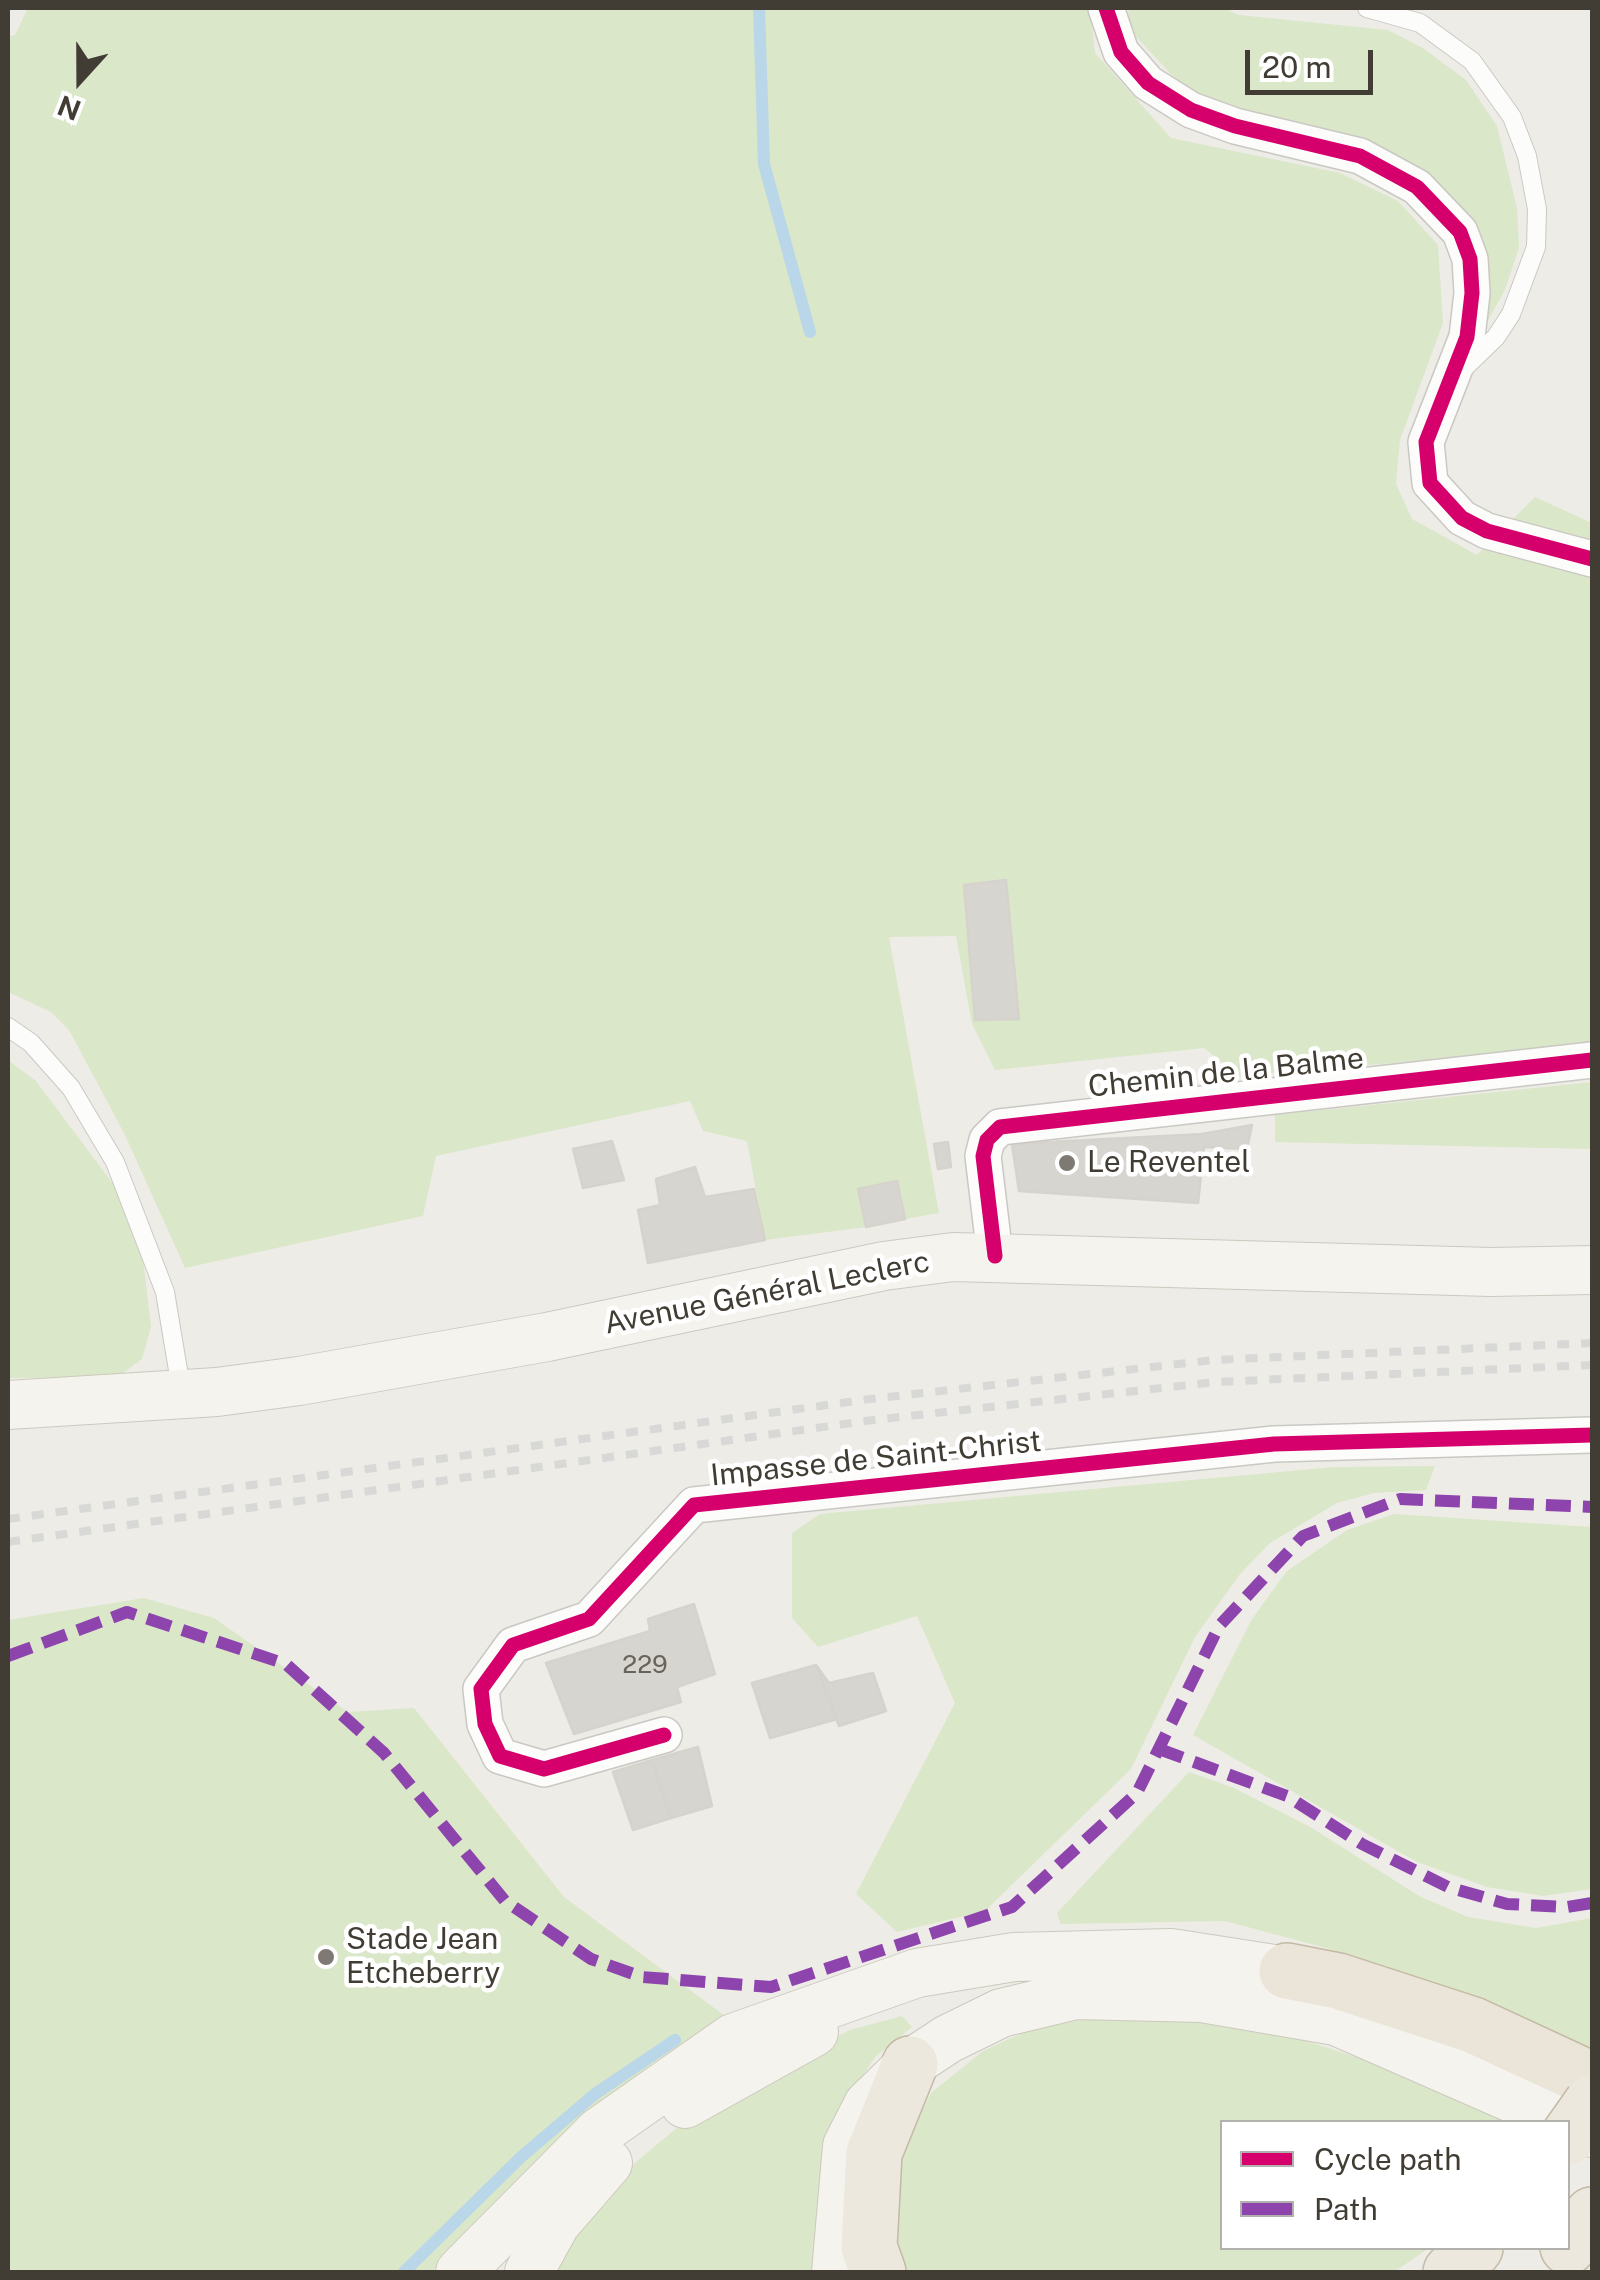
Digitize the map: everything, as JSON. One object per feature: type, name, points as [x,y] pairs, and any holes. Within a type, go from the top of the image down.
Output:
[{"type":"highway","points":[[1288,1971],[1338,1981],[1473,2025],[1592,2080]]},
{"type":"highway","points":[[878,2272],[870,2247],[874,2153],[910,2064]]},
{"type":"highway","points":[[1570,2133],[1592,2101]]},
{"type":"highway","points":[[1451,2272],[1473,2250]]},
{"type":"highway","points":[[1546,2272],[1564,2250]]},
{"type":"main road","name":"Avenue Général Leclerc","points":[[8,1405],[182,1395],[415,1362],[884,1266],[994,1256],[1491,1272],[1592,1270]]},
{"type":"main road","points":[[460,2272],[600,2132],[733,2038],[917,1973],[1014,1957],[1171,1954],[1288,1971],[1474,2043],[1592,2101]]},
{"type":"main road","points":[[528,2272],[556,2222],[618,2151],[686,2103],[917,1973]]},
{"type":"main road","points":[[836,2272],[847,2146],[868,2105],[910,2064],[948,2038],[1001,2012],[1076,1994],[1202,1998],[1336,2021],[1562,2120]]},
{"type":"street","points":[[1106,8],[1121,52],[1148,83],[1191,110],[1236,126],[1360,156],[1418,187],[1460,232],[1470,260],[1472,293],[1467,337],[1426,442],[1430,483],[1462,518],[1488,531],[1592,559]]},
{"type":"street","name":"Chemin de la Balme","points":[[994,1256],[983,1156],[986,1140],[1000,1126],[1592,1060]]},
{"type":"street","name":"Impasse de Saint-Christ","points":[[664,1735],[544,1768],[500,1756],[485,1724],[481,1689],[514,1646],[588,1618],[694,1505],[1274,1444],[1592,1435]]},
{"type":"lane","points":[[1367,8],[1420,22],[1472,61],[1512,117],[1527,156],[1537,209],[1536,248],[1525,281],[1496,336],[1451,379]]},
{"type":"lane","points":[[8,1027],[31,1043],[71,1088],[114,1162],[165,1292],[182,1395]]},
{"type":"green space","points":[[28,8],[1090,8],[1095,53],[1171,138],[1340,173],[1398,201],[1438,245],[1443,323],[1400,440],[1396,484],[1412,519],[1477,555],[1535,497],[1592,523],[1592,1046],[1239,1076],[1204,1048],[995,1070],[972,1024],[956,936],[889,937],[939,1213],[905,1219],[897,1182],[866,1227],[765,1240],[747,1141],[703,1131],[690,1101],[436,1156],[423,1216],[185,1268],[125,1135],[69,1030],[51,1012],[8,992],[8,36],[15,35]]},
{"type":"green space","points":[[1128,8],[1223,8],[1239,15],[1388,30],[1423,48],[1466,80],[1497,126],[1517,208],[1519,248],[1505,290],[1481,333],[1484,256],[1307,126],[1224,105],[1181,85],[1130,30]]},
{"type":"green space","points":[[8,1060],[36,1081],[120,1193],[142,1250],[151,1327],[142,1359],[118,1377],[8,1378]]},
{"type":"green space","points":[[1592,1082],[1592,1149],[1275,1142],[1275,1115]]},
{"type":"green space","points":[[1435,1466],[1426,1490],[1374,1493],[1337,1503],[1270,1543],[1240,1574],[1195,1637],[1131,1769],[985,1911],[897,1932],[856,1894],[955,1703],[917,1616],[818,1647],[792,1618],[792,1533],[820,1514],[1334,1467]]},
{"type":"green space","points":[[1394,1514],[1592,1527],[1592,1889],[1543,1896],[1487,1887],[1417,1862],[1193,1735],[1252,1619],[1287,1571],[1347,1530]]},
{"type":"green space","name":"Stade Jean Etcheberry","points":[[144,1598],[214,1618],[348,1712],[414,1708],[564,1897],[725,2016],[653,2063],[577,2123],[521,2176],[432,2272],[8,2272],[8,1620]]},
{"type":"green space","points":[[1189,1772],[1234,1788],[1312,1828],[1419,1896],[1468,1917],[1536,1928],[1592,1918],[1592,2054],[1425,1982],[1326,1948],[1225,1921],[1061,1924],[1057,1913]]},
{"type":"green space","points":[[902,2016],[912,2027],[876,2056],[852,2091],[819,2272],[548,2272],[596,2196],[711,2099],[850,2030]]},
{"type":"green space","points":[[1108,2016],[1186,2016],[1279,2032],[1399,2071],[1516,2120],[1220,2120],[1220,2250],[1426,2250],[1394,2272],[907,2272],[897,2243],[897,2160],[931,2093],[983,2051],[1033,2028]]},
{"type":"building","points":[[1006,880],[1019,1019],[975,1020],[964,885]]},
{"type":"building","points":[[1252,1125],[1247,1149],[1204,1147],[1198,1203],[1019,1191],[1012,1144],[1202,1134]]},
{"type":"building","points":[[612,1141],[624,1180],[583,1188],[573,1149]]},
{"type":"building","points":[[948,1142],[951,1167],[938,1169],[934,1144]]},
{"type":"building","points":[[695,1167],[705,1197],[754,1189],[765,1240],[648,1263],[638,1210],[660,1205],[656,1179]]},
{"type":"building","points":[[897,1181],[905,1219],[866,1227],[858,1189]]},
{"type":"building","points":[[694,1604],[715,1674],[677,1687],[681,1702],[574,1734],[546,1663],[650,1631],[648,1619]]},
{"type":"building","points":[[816,1665],[837,1719],[770,1738],[752,1683]]},
{"type":"building","points":[[816,1665],[829,1683],[873,1673],[886,1711],[839,1726]]},
{"type":"building","points":[[698,1747],[712,1806],[671,1818],[652,1760]]},
{"type":"building","points":[[652,1760],[671,1818],[633,1830],[613,1772]]},
{"type":"waterway","points":[[759,8],[764,164],[810,332]]},
{"type":"waterway","points":[[404,2272],[521,2157],[595,2094],[675,2040]]},
{"type":"railway","points":[[8,1519],[870,1399],[1214,1360],[1592,1343]]},
{"type":"railway","points":[[8,1542],[873,1420],[1216,1382],[1592,1365]]},
{"type":"marked path","points":[[8,1656],[127,1612],[286,1664],[384,1753],[505,1901],[591,1959],[642,1977],[771,1987],[1012,1907],[1137,1793],[1219,1626],[1303,1536],[1400,1499],[1592,1507]]},
{"type":"marked path","points":[[1159,1749],[1287,1796],[1362,1844],[1448,1887],[1507,1904],[1567,1907],[1592,1903]]},
{"type":"cycle path","points":[[1106,8],[1121,52],[1148,83],[1191,110],[1235,126],[1360,156],[1417,187],[1460,232],[1470,259],[1472,293],[1467,337],[1426,442],[1430,483],[1462,518],[1487,531],[1592,559]]},
{"type":"cycle path","points":[[995,1256],[983,1156],[987,1140],[1000,1127],[1592,1060]]},
{"type":"cycle path","points":[[664,1735],[544,1769],[500,1756],[485,1724],[481,1689],[513,1645],[589,1619],[694,1505],[1274,1444],[1592,1435]]},
{"type":"place","name":"Le Reventel","points":[[1067,1163]]},
{"type":"place","name":"Stade Jean Etcheberry","points":[[326,1957]]}]
